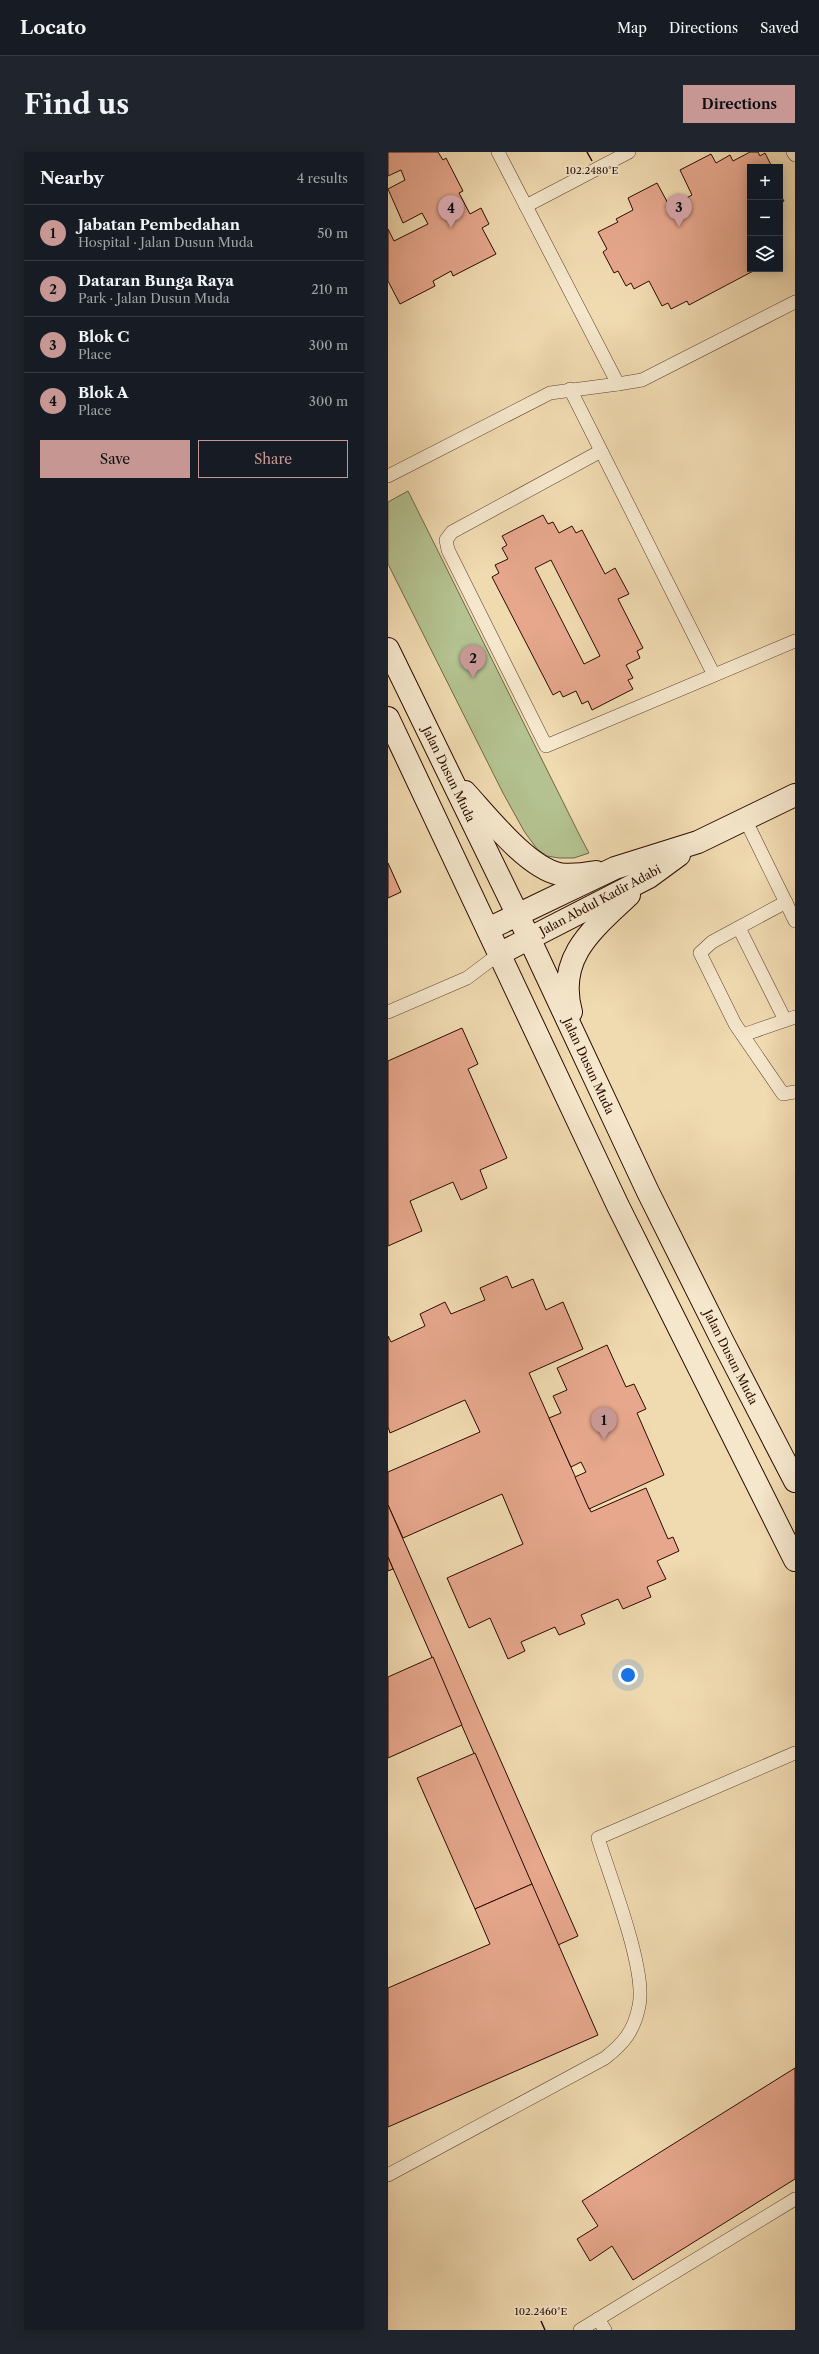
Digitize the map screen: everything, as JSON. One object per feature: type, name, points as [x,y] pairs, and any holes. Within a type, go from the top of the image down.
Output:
[{"type":"main road","name":"Jalan Dusun Muda","points":[[388,649],[518,914],[580,1049],[694,1285],[792,1467]]},
{"type":"main road","points":[[388,718],[618,1206],[795,1560]]},
{"type":"main road","points":[[450,777],[535,863],[559,874],[573,875],[615,868]]},
{"type":"main road","name":"Jalan Abdul Kadir Adabi","points":[[500,954],[648,876],[698,842],[795,795]]},
{"type":"main road","name":"Jalan Abdul Kadir Adabi","points":[[488,929],[615,868],[698,842]]},
{"type":"main road","points":[[580,1049],[569,1006],[567,980],[574,957],[594,929],[648,876]]},
{"type":"lane","points":[[498,152],[618,384]]},
{"type":"lane","points":[[526,206],[629,152]]},
{"type":"lane","points":[[388,476],[550,393],[642,380],[795,302]]},
{"type":"lane","points":[[570,390],[714,675]]},
{"type":"lane","points":[[601,451],[452,532],[446,540],[448,550],[546,746],[795,641]]},
{"type":"lane","points":[[745,819],[795,921]]},
{"type":"lane","points":[[786,902],[712,942],[700,953],[733,1019],[761,1059],[780,1091],[788,1094],[795,1092]]},
{"type":"lane","points":[[739,928],[790,1019],[743,1035]]},
{"type":"lane","points":[[388,1012],[467,978],[500,954]]},
{"type":"lane","points":[[388,2175],[605,2058],[624,2044],[634,2026],[640,2005],[640,1982],[634,1953],[598,1838],[795,1753]]},
{"type":"lane","points":[[580,2330],[602,2325],[795,2199]]},
{"type":"green space","points":[[408,491],[589,853],[574,858],[547,856],[537,849],[524,831],[503,793],[388,564],[388,502]]},
{"type":"building","points":[[388,152],[438,152],[443,160],[446,158],[463,191],[459,193],[470,214],[481,208],[489,224],[482,228],[496,254],[453,276],[451,271],[433,281],[435,286],[400,304],[388,281],[388,229],[394,241],[428,224],[422,213],[403,223],[388,189],[405,180],[401,170],[388,176]]},
{"type":"building","points":[[750,152],[758,152],[760,156],[765,153],[770,164],[747,164],[747,272],[751,272],[689,305],[687,301],[671,309],[668,303],[662,306],[649,281],[634,289],[631,283],[626,286],[618,271],[614,273],[603,252],[607,249],[598,232],[618,222],[616,219],[633,210],[628,198],[657,183],[670,207],[692,195],[680,170],[711,154],[716,163],[730,155],[733,161]]},
{"type":"building","points":[[543,515],[548,524],[553,522],[559,533],[572,526],[576,533],[582,530],[605,574],[615,568],[629,594],[618,599],[643,648],[637,651],[640,658],[626,665],[633,678],[628,680],[633,689],[592,710],[588,701],[582,704],[576,691],[563,697],[560,691],[553,695],[492,577],[499,573],[495,565],[508,559],[502,548],[507,545],[502,536]],"holes":[[[551,560],[600,656],[584,664],[535,568]]]},
{"type":"building","points":[[388,863],[401,892],[388,898]]},
{"type":"building","points":[[462,1028],[478,1064],[468,1069],[507,1158],[480,1170],[487,1188],[461,1200],[453,1182],[410,1201],[422,1231],[388,1246],[388,1061]]},
{"type":"building","points":[[507,1276],[512,1288],[533,1279],[546,1310],[563,1302],[583,1349],[529,1373],[591,1512],[646,1488],[668,1539],[673,1537],[679,1551],[657,1561],[666,1579],[647,1587],[651,1597],[623,1609],[618,1599],[581,1615],[585,1624],[559,1635],[555,1627],[521,1642],[525,1651],[508,1659],[490,1618],[469,1628],[447,1578],[523,1544],[502,1494],[403,1538],[388,1505],[388,1472],[480,1432],[465,1400],[390,1433],[388,1427],[388,1336],[391,1342],[425,1326],[420,1314],[445,1302],[451,1314],[485,1300],[480,1288]]},
{"type":"building","points":[[607,1345],[626,1387],[634,1384],[646,1409],[637,1413],[664,1475],[589,1509],[575,1477],[586,1472],[581,1462],[571,1467],[549,1418],[561,1413],[553,1396],[567,1390],[557,1368]]},
{"type":"building","points":[[388,1505],[578,1936],[558,1945],[388,1557]]},
{"type":"building","points":[[388,1557],[393,1569],[388,1571]]},
{"type":"building","points":[[433,1657],[462,1725],[388,1758],[388,1677]]},
{"type":"building","points":[[475,1753],[532,1884],[475,1909],[417,1778]]},
{"type":"building","points":[[532,1884],[598,2035],[388,2127],[388,1988],[490,1944],[475,1909]]},
{"type":"building","points":[[795,2068],[795,2179],[633,2280],[612,2246],[590,2261],[577,2239],[598,2226],[582,2201]]},
{"type":"place","name":"Blok C","points":[[679,227]]},
{"type":"place","name":"Blok A","points":[[451,228]]},
{"type":"place","name":"Dataran Bunga Raya","points":[[473,678]]},
{"type":"place","name":"Jabatan Pembedahan","points":[[604,1440]]}]
